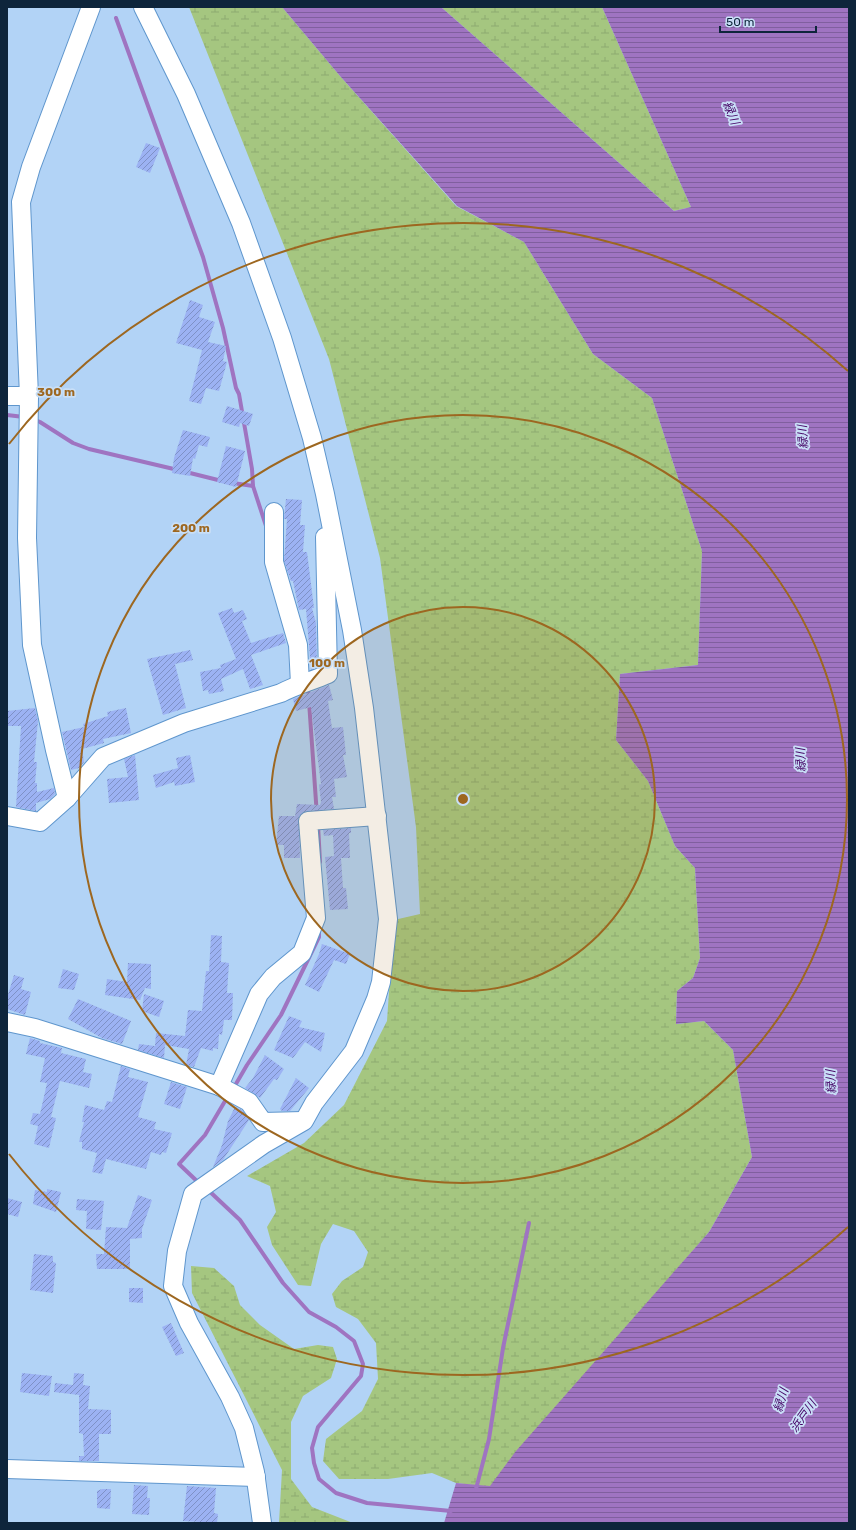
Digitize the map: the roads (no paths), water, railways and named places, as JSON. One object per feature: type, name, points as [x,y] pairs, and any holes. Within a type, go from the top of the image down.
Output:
[{"type":"street","points":[[67,798],[32,645],[27,538],[29,396],[21,202],[32,167],[91,7]]},
{"type":"street","points":[[143,7],[186,94],[241,223],[282,338],[312,438],[325,494],[352,630],[364,708],[388,919],[381,982],[376,999],[354,1051],[314,1103],[304,1121],[222,1172],[193,1194],[177,1251],[173,1286],[189,1323],[230,1397],[244,1428],[256,1477],[262,1523]]},
{"type":"street","points":[[7,396],[29,396]]},
{"type":"street","points":[[7,816],[40,822],[67,798],[104,758],[184,723],[281,693],[294,685],[310,682],[328,674],[326,650],[325,494]]},
{"type":"street","points":[[274,512],[274,562],[298,645],[300,684]]},
{"type":"street","points":[[219,1086],[259,994],[273,977],[302,953],[316,918],[308,821],[377,816]]},
{"type":"street","points":[[7,1022],[35,1028],[219,1086],[249,1102],[263,1122],[304,1121]]},
{"type":"street","points":[[7,1469],[256,1477]]},
{"type":"water","points":[[282,7],[441,7],[674,211],[691,207],[602,7],[849,7],[849,1523],[444,1523],[456,1483],[490,1486],[516,1451],[709,1232],[752,1157],[733,1050],[704,1021],[676,1024],[677,991],[693,978],[700,958],[695,868],[675,846],[648,781],[616,740],[620,674],[698,665],[702,551],[652,398],[593,354],[524,242],[457,206],[340,76]]},
{"type":"waterway","points":[[116,18],[203,257],[223,328],[236,388],[239,394],[252,469],[253,486],[266,526]]},
{"type":"waterway","points":[[7,415],[24,417]]},
{"type":"waterway","points":[[33,419],[73,443],[89,449],[178,470]]},
{"type":"waterway","points":[[186,472],[222,481]]},
{"type":"waterway","points":[[233,483],[253,486]]},
{"type":"waterway","points":[[308,687],[317,816]]},
{"type":"waterway","points":[[318,825],[320,862]]},
{"type":"waterway","points":[[233,1089],[247,1065],[281,1015],[319,937],[319,929]]},
{"type":"waterway","points":[[200,1184],[179,1164],[205,1135],[228,1096]]},
{"type":"waterway","points":[[207,1189],[240,1220],[283,1283],[309,1312],[336,1327],[354,1341],[363,1364],[361,1376],[318,1427],[312,1448],[314,1463],[319,1479],[336,1493],[367,1503],[451,1511]]},
{"type":"waterway","points":[[476,1489],[489,1439],[503,1348],[529,1223]]},
{"type":"water label","name":"緑川","points":[[731,113]]},
{"type":"water label","name":"緑川","points":[[803,437]]},
{"type":"water label","name":"緑川","points":[[801,760]]},
{"type":"water label","name":"緑川","points":[[831,1082]]},
{"type":"water label","name":"緑川","points":[[781,1400]]},
{"type":"water label","name":"浜戸川","points":[[803,1416]]}]
